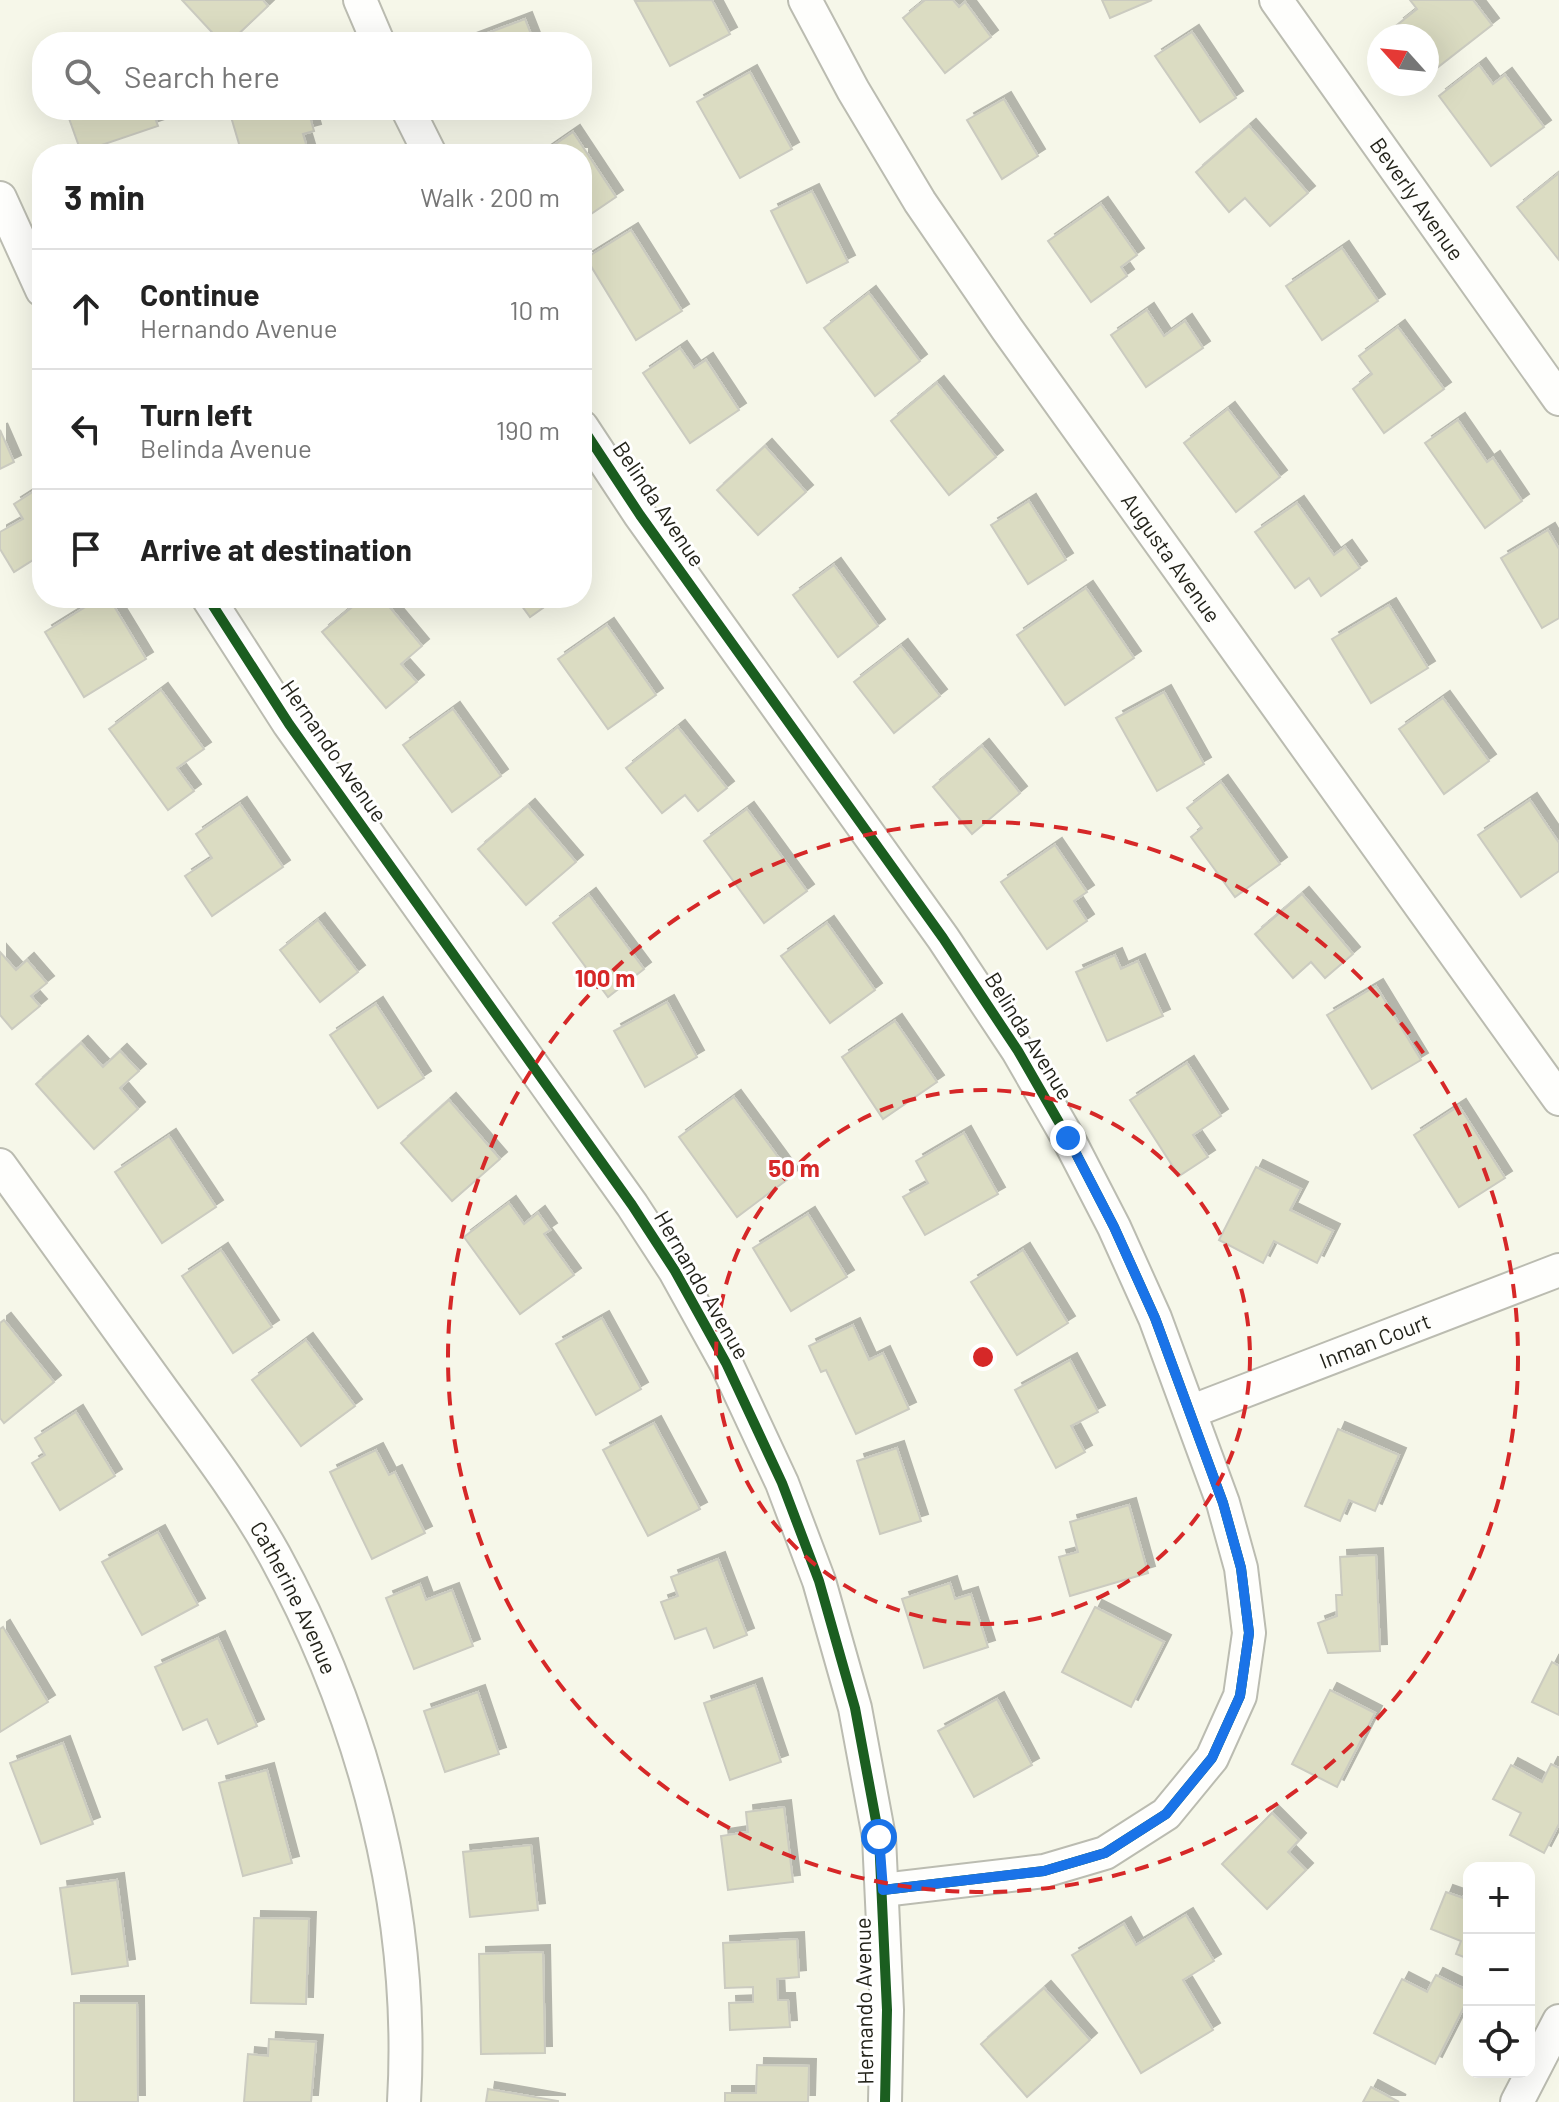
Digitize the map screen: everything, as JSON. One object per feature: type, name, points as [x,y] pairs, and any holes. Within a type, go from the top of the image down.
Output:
[{"type":"street","points":[[360,0],[374,32]]},
{"type":"street","name":"Augusta Avenue","points":[[805,0],[853,90],[920,202],[998,316],[1559,1099]]},
{"type":"street","name":"Beverly Avenue","points":[[1276,0],[1559,399]]},
{"type":"street","points":[[413,120],[425,144]]},
{"type":"street","points":[[0,198],[32,268]]},
{"type":"street","name":"Belinda Avenue","points":[[592,442],[640,515],[943,938],[1018,1051],[1114,1227],[1155,1318],[1223,1503],[1241,1568],[1249,1633],[1240,1696],[1212,1758],[1166,1814],[1105,1853],[1044,1871],[883,1890]]},
{"type":"street","name":"Hernando Avenue","points":[[214,608],[289,724],[632,1205],[675,1271],[726,1363],[782,1483],[819,1581],[855,1708],[879,1837],[887,2010],[885,2102]]},
{"type":"street","name":"Catherine Avenue","points":[[0,1165],[228,1480],[274,1555],[322,1651],[359,1750],[386,1854],[401,1959],[406,2066],[404,2102]]},
{"type":"street","name":"Inman Court","points":[[1190,1412],[1559,1270]]},
{"type":"street","points":[[1517,2102],[1559,2021]]},
{"type":"building","points":[[182,0],[263,0],[268,6],[241,32],[212,32]]},
{"type":"building","points":[[712,0],[730,34],[670,66],[635,1]]},
{"type":"building","points":[[925,0],[953,0],[959,7],[965,2],[991,37],[945,73],[903,18]]},
{"type":"building","points":[[1102,0],[1152,0],[1110,18]]},
{"type":"building","points":[[1410,0],[1473,0],[1492,25],[1439,66],[1439,24],[1398,24],[1417,9]]},
{"type":"building","points":[[525,19],[530,32],[491,32]]},
{"type":"building","points":[[1192,32],[1236,98],[1200,122],[1155,56]]},
{"type":"building","points":[[1479,65],[1493,84],[1505,75],[1544,127],[1491,166],[1439,96]]},
{"type":"building","points":[[750,72],[792,149],[740,178],[697,102]]},
{"type":"building","points":[[1004,99],[1038,156],[1002,179],[967,120]]},
{"type":"building","points":[[70,120],[156,120],[158,126],[105,144],[78,144]]},
{"type":"building","points":[[232,120],[311,120],[314,131],[303,134],[306,144],[239,144]]},
{"type":"building","points":[[1249,126],[1308,193],[1270,226],[1245,198],[1229,212],[1196,172]]},
{"type":"building","points":[[573,132],[581,144],[556,144]]},
{"type":"building","points":[[592,161],[616,197],[592,213]]},
{"type":"building","points":[[1559,173],[1559,260],[1517,207]]},
{"type":"building","points":[[812,191],[848,262],[807,283],[771,211]]},
{"type":"building","points":[[1101,204],[1137,255],[1121,267],[1127,276],[1091,302],[1048,241]]},
{"type":"building","points":[[631,230],[682,311],[636,340],[592,268],[592,254]]},
{"type":"building","points":[[1342,248],[1378,301],[1322,340],[1286,286]]},
{"type":"building","points":[[869,293],[920,361],[875,396],[824,328]]},
{"type":"building","points":[[1147,310],[1164,336],[1185,321],[1203,348],[1146,387],[1111,335]]},
{"type":"building","points":[[1398,327],[1444,389],[1384,433],[1353,389],[1372,374],[1359,356]]},
{"type":"building","points":[[680,348],[694,368],[706,360],[739,410],[690,443],[643,373]]},
{"type":"building","points":[[937,383],[996,457],[949,495],[891,421]]},
{"type":"building","points":[[1228,409],[1280,477],[1236,512],[1184,443]]},
{"type":"building","points":[[1458,420],[1487,462],[1493,458],[1522,501],[1485,528],[1425,443]]},
{"type":"building","points":[[0,430],[14,462],[0,469]]},
{"type":"building","points":[[765,446],[806,492],[758,535],[717,490]]},
{"type":"building","points":[[32,492],[32,561],[14,572],[0,549],[0,532],[23,519],[14,504]]},
{"type":"building","points":[[1029,501],[1066,560],[1028,584],[991,525]]},
{"type":"building","points":[[1297,503],[1334,555],[1345,547],[1360,568],[1321,596],[1309,578],[1295,588],[1255,532]]},
{"type":"building","points":[[1548,530],[1559,549],[1559,618],[1542,628],[1501,558]]},
{"type":"building","points":[[834,565],[878,626],[838,657],[793,595]]},
{"type":"building","points":[[1086,588],[1134,658],[1065,705],[1017,635]]},
{"type":"building","points":[[1389,605],[1428,668],[1371,703],[1332,639]]},
{"type":"building","points":[[84,608],[115,608],[146,659],[84,697],[45,632]]},
{"type":"building","points":[[351,608],[390,608],[422,646],[401,664],[417,682],[386,708],[322,632]]},
{"type":"building","points":[[523,608],[543,608],[530,617]]},
{"type":"building","points":[[607,625],[656,695],[608,729],[558,659]]},
{"type":"building","points":[[901,646],[940,696],[894,733],[854,682]]},
{"type":"building","points":[[161,690],[204,749],[177,768],[194,791],[168,810],[109,729]]},
{"type":"building","points":[[1164,692],[1204,764],[1157,791],[1116,718]]},
{"type":"building","points":[[1443,698],[1489,761],[1444,794],[1399,729]]},
{"type":"building","points":[[453,709],[501,776],[452,812],[403,745]]},
{"type":"building","points":[[678,727],[727,788],[698,811],[685,795],[662,813],[626,768]]},
{"type":"building","points":[[982,746],[1020,793],[972,834],[933,787]]},
{"type":"building","points":[[1221,782],[1280,864],[1235,897],[1191,837],[1202,828],[1187,808]]},
{"type":"building","points":[[1530,800],[1559,843],[1559,871],[1521,897],[1478,835]]},
{"type":"building","points":[[240,804],[283,867],[212,916],[185,876],[212,858],[196,834]]},
{"type":"building","points":[[528,806],[576,862],[526,905],[478,849]]},
{"type":"building","points":[[747,809],[807,891],[764,923],[704,841]]},
{"type":"building","points":[[1055,845],[1087,892],[1074,901],[1087,921],[1047,949],[1001,882]]},
{"type":"building","points":[[1302,894],[1353,954],[1325,978],[1311,962],[1293,978],[1255,934]]},
{"type":"building","points":[[589,895],[644,969],[608,997],[553,923]]},
{"type":"building","points":[[318,920],[358,972],[320,1002],[280,950]]},
{"type":"building","points":[[827,923],[875,990],[830,1023],[781,956]]},
{"type":"building","points":[[0,952],[16,970],[27,960],[47,983],[31,996],[40,1006],[12,1029],[0,1015]]},
{"type":"building","points":[[1115,955],[1121,969],[1138,961],[1163,1016],[1107,1041],[1076,972]]},
{"type":"building","points":[[1376,986],[1421,1060],[1372,1089],[1327,1015]]},
{"type":"building","points":[[667,1002],[697,1057],[645,1087],[614,1031]]},
{"type":"building","points":[[376,1004],[424,1078],[378,1108],[330,1035]]},
{"type":"building","points":[[895,1021],[937,1082],[883,1119],[842,1057]]},
{"type":"building","points":[[81,1043],[103,1067],[120,1051],[139,1071],[120,1088],[138,1109],[94,1149],[36,1084]]},
{"type":"building","points":[[1187,1063],[1221,1116],[1193,1135],[1208,1157],[1179,1176],[1130,1100]]},
{"type":"building","points":[[734,1097],[792,1176],[737,1217],[679,1137]]},
{"type":"building","points":[[449,1100],[500,1159],[452,1201],[401,1143]]},
{"type":"building","points":[[1459,1106],[1505,1178],[1459,1207],[1414,1135]]},
{"type":"building","points":[[964,1133],[998,1194],[925,1235],[903,1197],[928,1183],[916,1161]]},
{"type":"building","points":[[169,1136],[216,1207],[162,1243],[115,1172]]},
{"type":"building","points":[[1256,1167],[1301,1189],[1290,1210],[1333,1231],[1317,1263],[1274,1241],[1263,1263],[1219,1240]]},
{"type":"building","points":[[509,1203],[524,1224],[538,1213],[550,1230],[544,1234],[574,1275],[520,1314],[464,1237]]},
{"type":"building","points":[[808,1214],[847,1277],[791,1311],[753,1248]]},
{"type":"building","points":[[221,1250],[272,1327],[233,1353],[182,1276]]},
{"type":"building","points":[[1023,1250],[1068,1323],[1017,1355],[971,1282]]},
{"type":"building","points":[[602,1318],[641,1389],[596,1415],[556,1344]]},
{"type":"building","points":[[4,1320],[54,1382],[4,1423],[0,1418],[0,1323]]},
{"type":"building","points":[[853,1325],[869,1360],[883,1353],[909,1409],[856,1434],[826,1370],[821,1372],[809,1346]]},
{"type":"building","points":[[306,1340],[355,1406],[301,1446],[252,1380]]},
{"type":"building","points":[[1070,1360],[1098,1412],[1071,1426],[1085,1452],[1056,1468],[1015,1390]]},
{"type":"building","points":[[76,1412],[115,1476],[60,1510],[32,1463],[45,1455],[35,1438]]},
{"type":"building","points":[[654,1423],[700,1509],[648,1536],[603,1450]]},
{"type":"building","points":[[1338,1429],[1399,1455],[1375,1511],[1349,1500],[1340,1521],[1305,1506]]},
{"type":"building","points":[[897,1448],[921,1521],[880,1534],[857,1461]]},
{"type":"building","points":[[376,1450],[389,1475],[395,1472],[425,1533],[372,1559],[330,1472]]},
{"type":"building","points":[[1129,1505],[1148,1573],[1070,1596],[1059,1557],[1078,1552],[1070,1522]]},
{"type":"building","points":[[158,1532],[198,1605],[142,1635],[102,1562]]},
{"type":"building","points":[[1376,1555],[1380,1651],[1328,1653],[1318,1623],[1337,1616],[1336,1595],[1342,1595],[1340,1557]]},
{"type":"building","points":[[718,1559],[747,1635],[714,1648],[706,1628],[675,1639],[661,1602],[678,1596],[671,1577]]},
{"type":"building","points":[[950,1583],[955,1599],[971,1594],[988,1647],[924,1668],[902,1599]]},
{"type":"building","points":[[420,1584],[426,1600],[452,1590],[473,1646],[414,1669],[386,1598]]},
{"type":"building","points":[[1095,1607],[1164,1642],[1131,1707],[1062,1672]]},
{"type":"building","points":[[3,1627],[48,1702],[0,1732],[0,1629]]},
{"type":"building","points":[[218,1638],[257,1726],[218,1744],[207,1719],[183,1730],[155,1667]]},
{"type":"building","points":[[1552,1662],[1559,1666],[1559,1715],[1532,1702]]},
{"type":"building","points":[[755,1685],[781,1762],[730,1780],[704,1703]]},
{"type":"building","points":[[1330,1690],[1375,1713],[1337,1787],[1292,1764]]},
{"type":"building","points":[[478,1692],[499,1754],[445,1772],[424,1711]]},
{"type":"building","points":[[997,1699],[1032,1765],[974,1797],[938,1731]]},
{"type":"building","points":[[63,1743],[93,1824],[41,1844],[10,1763]]},
{"type":"building","points":[[1551,1764],[1559,1768],[1559,1824],[1544,1853],[1510,1835],[1521,1813],[1493,1799],[1511,1765],[1542,1782]]},
{"type":"building","points":[[267,1770],[292,1863],[243,1876],[219,1783]]},
{"type":"building","points":[[784,1807],[793,1882],[728,1890],[721,1836],[748,1832],[746,1812]]},
{"type":"building","points":[[1272,1813],[1299,1840],[1288,1852],[1306,1870],[1267,1909],[1222,1864]]},
{"type":"building","points":[[531,1845],[538,1910],[470,1917],[463,1852]]},
{"type":"building","points":[[117,1880],[128,1966],[72,1974],[60,1888]]},
{"type":"building","points":[[1446,1892],[1463,1898],[1463,1957],[1456,1954],[1461,1941],[1431,1929]]},
{"type":"building","points":[[1186,1915],[1214,1961],[1183,1980],[1213,2030],[1141,2073],[1072,1955],[1124,1924],[1136,1945]]},
{"type":"building","points":[[254,1918],[309,1919],[306,2004],[251,2003]]},
{"type":"building","points":[[797,1939],[799,1977],[777,1979],[778,2000],[788,2000],[790,2027],[730,2030],[729,2003],[753,2002],[753,1987],[725,1988],[723,1943]]},
{"type":"building","points":[[543,1952],[545,2053],[481,2054],[479,1954]]},
{"type":"building","points":[[1436,1975],[1463,1988],[1463,2009],[1435,2064],[1374,2033],[1402,1979],[1427,1992]]},
{"type":"building","points":[[1044,1988],[1090,2040],[1027,2097],[981,2044]]},
{"type":"building","points":[[74,2003],[137,2003],[138,2102],[74,2102]]},
{"type":"building","points":[[269,2039],[316,2042],[311,2102],[244,2102],[248,2054],[268,2056]]},
{"type":"building","points":[[757,2065],[809,2066],[808,2102],[725,2102],[725,2093],[756,2093]]},
{"type":"building","points":[[1371,2087],[1399,2102],[1363,2102]]},
{"type":"building","points":[[488,2089],[558,2101],[558,2102],[486,2102]]},
{"type":"cycle path","points":[[592,442],[640,515],[943,938],[1018,1051],[1114,1227],[1155,1318],[1223,1503],[1241,1568],[1249,1633],[1240,1696],[1212,1758],[1166,1814],[1105,1853],[1044,1871],[883,1890]]},
{"type":"cycle path","points":[[214,608],[289,724],[632,1205],[675,1271],[726,1363],[782,1483],[819,1581],[855,1708],[879,1837],[887,2010],[885,2102]]},
{"type":"route","points":[[879,1837],[883,1890],[1044,1871],[1105,1853],[1166,1814],[1212,1758],[1240,1696],[1249,1633],[1241,1568],[1223,1503],[1155,1318],[1114,1227],[1068,1138]]}]
